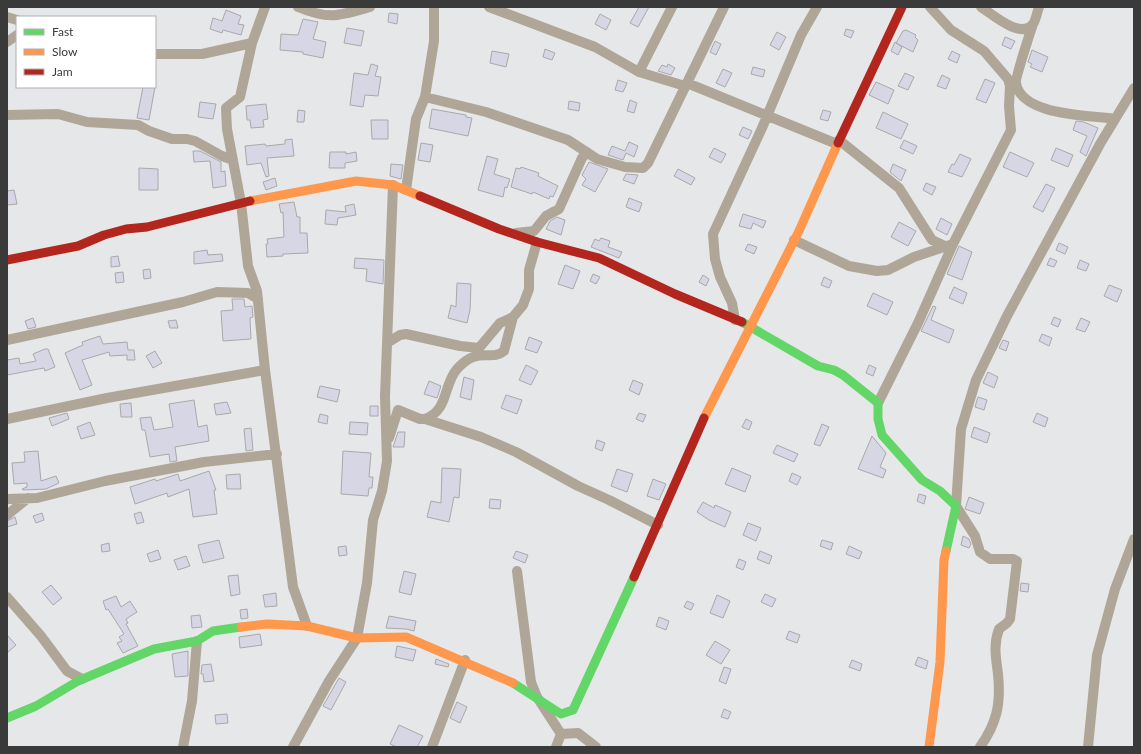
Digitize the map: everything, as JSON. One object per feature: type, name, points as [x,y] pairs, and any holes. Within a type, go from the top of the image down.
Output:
[{"type":"street","points":[[264,7],[252,43],[240,97],[226,108],[226,129],[241,202],[248,266],[257,291],[265,370],[293,587],[307,626]]},
{"type":"street","points":[[298,7],[320,15],[333,16],[370,7]]},
{"type":"street","points":[[406,190],[416,119],[425,97],[434,40],[434,7]]},
{"type":"street","points":[[489,7],[595,47],[639,72],[686,84],[766,116],[838,142],[899,188],[932,240],[949,245]]},
{"type":"street","points":[[639,72],[672,7]]},
{"type":"street","points":[[425,97],[486,112],[561,138],[597,159],[625,167],[645,166],[654,152],[724,7]]},
{"type":"street","points":[[735,320],[733,308],[720,277],[715,259],[713,234],[801,35],[817,7]]},
{"type":"street","points":[[7,718],[36,706],[82,679],[154,649],[197,641],[213,631],[259,625],[307,626],[357,638],[406,637],[465,660],[517,685],[561,714],[573,710],[658,525],[696,433],[794,240],[838,142],[902,7]]},
{"type":"street","points":[[930,7],[951,30],[976,44],[992,59],[1020,93],[1038,107],[1052,111],[1115,119]]},
{"type":"street","points":[[981,7],[1018,30],[1024,30],[1033,24]]},
{"type":"street","points":[[980,747],[987,737],[991,725],[997,716],[999,704],[998,676],[994,646],[999,628],[1010,619],[1017,561],[1013,559],[990,559],[980,552],[975,536],[956,506],[940,491],[922,480],[882,435],[878,419],[878,403],[918,323],[949,245],[1011,130],[1009,106],[1013,84],[1040,7]]},
{"type":"street","points":[[7,42],[16,36]]},
{"type":"street","points":[[156,54],[202,54],[252,43]]},
{"type":"street","points":[[929,747],[940,662],[944,560],[956,506],[961,429],[976,380],[1007,316],[1115,119],[1134,88]]},
{"type":"street","points":[[7,115],[58,114],[87,122],[138,125],[149,131],[172,139],[187,139],[196,141],[222,156],[233,160]]},
{"type":"street","points":[[499,229],[518,233],[534,231],[546,216],[559,209],[582,158],[587,152]]},
{"type":"street","points":[[7,260],[78,246],[104,235],[126,229],[147,227],[241,202],[356,181],[393,185],[450,210],[499,229],[537,242],[599,258],[674,294],[750,326],[818,366],[834,370],[878,403]]},
{"type":"street","points":[[293,747],[329,682],[357,638],[367,583],[372,520],[382,491],[387,461],[384,398],[388,343],[393,185]]},
{"type":"street","points":[[794,240],[849,266],[877,270],[888,270],[914,257],[949,245]]},
{"type":"street","points":[[388,343],[400,335],[406,334],[460,346],[479,348],[500,323],[513,317],[522,307],[529,289],[529,270],[537,242]]},
{"type":"street","points":[[7,340],[183,302],[217,292],[248,293],[258,299]]},
{"type":"street","points":[[720,314],[733,308]]},
{"type":"street","points":[[386,446],[398,410],[420,419],[431,416],[440,407],[448,392],[453,374],[463,363],[478,354],[497,355],[504,352],[513,317]]},
{"type":"street","points":[[7,419],[107,398],[265,370]]},
{"type":"street","points":[[425,418],[481,437],[516,452],[578,486],[658,525]]},
{"type":"street","points":[[7,500],[37,498],[106,481],[204,462],[277,454]]},
{"type":"street","points":[[7,515],[28,498]]},
{"type":"street","points":[[1088,747],[1097,655],[1115,589],[1134,539]]},
{"type":"street","points":[[517,571],[531,682],[537,697],[562,734]]},
{"type":"street","points":[[7,597],[41,636],[67,671],[82,679]]},
{"type":"street","points":[[183,747],[192,701],[197,641]]},
{"type":"street","points":[[432,747],[465,660]]},
{"type":"street","points":[[7,712],[20,713]]},
{"type":"street","points":[[562,734],[578,733],[596,747]]},
{"type":"street","points":[[556,747],[562,734]]},
{"type":"building","points":[[639,7],[649,7],[638,27],[630,23]]},
{"type":"building","points":[[226,10],[241,16],[238,24],[244,25],[241,35],[223,30],[222,33],[210,29],[213,18],[222,21]]},
{"type":"building","points":[[389,13],[398,14],[397,24],[388,22]]},
{"type":"building","points":[[600,14],[611,20],[606,30],[595,24]]},
{"type":"building","points":[[303,19],[318,22],[313,39],[326,42],[323,58],[303,54],[303,52],[280,50],[281,34],[298,35]]},
{"type":"building","points":[[347,28],[364,31],[361,46],[344,43]]},
{"type":"building","points":[[846,29],[854,31],[851,38],[844,35]]},
{"type":"building","points":[[906,30],[916,35],[915,37],[918,40],[913,52],[896,43],[903,31]]},
{"type":"building","points":[[777,32],[786,37],[779,50],[770,45]]},
{"type":"building","points":[[1005,37],[1015,41],[1011,49],[1002,45]]},
{"type":"building","points":[[715,41],[721,44],[716,55],[710,52]]},
{"type":"building","points":[[895,42],[902,47],[898,55],[891,51]]},
{"type":"building","points":[[545,49],[555,53],[552,60],[543,57]]},
{"type":"building","points":[[1032,50],[1048,57],[1042,72],[1030,67],[1032,64],[1028,62]]},
{"type":"building","points":[[492,51],[509,54],[506,67],[490,63]]},
{"type":"building","points":[[952,51],[960,55],[957,63],[948,59]]},
{"type":"building","points":[[371,64],[378,66],[375,76],[381,77],[378,96],[365,95],[363,107],[350,105],[354,73],[368,75]]},
{"type":"building","points":[[668,64],[675,68],[671,75],[658,71],[662,65],[667,67]]},
{"type":"building","points":[[753,67],[765,70],[763,77],[751,74]]},
{"type":"building","points":[[723,69],[732,73],[725,87],[716,83]]},
{"type":"building","points":[[905,73],[914,77],[908,90],[898,86]]},
{"type":"building","points":[[942,75],[950,79],[946,89],[937,86]]},
{"type":"building","points":[[985,79],[995,83],[986,103],[976,99]]},
{"type":"building","points":[[618,80],[627,83],[623,92],[615,90]]},
{"type":"building","points":[[876,82],[894,90],[888,104],[869,95]]},
{"type":"building","points":[[143,88],[155,88],[149,120],[137,118]]},
{"type":"building","points":[[630,100],[637,103],[634,113],[627,111]]},
{"type":"building","points":[[569,101],[580,103],[579,111],[568,109]]},
{"type":"building","points":[[200,102],[216,104],[213,119],[198,117]]},
{"type":"building","points":[[266,104],[268,119],[263,120],[264,127],[251,128],[250,120],[247,120],[246,106]]},
{"type":"building","points":[[432,109],[466,115],[466,117],[472,118],[468,136],[429,128]]},
{"type":"building","points":[[298,110],[305,111],[304,122],[297,122]]},
{"type":"building","points":[[823,110],[831,112],[828,121],[820,119]]},
{"type":"building","points":[[883,112],[908,124],[901,139],[876,128]]},
{"type":"building","points":[[371,120],[388,120],[388,139],[372,139]]},
{"type":"building","points":[[1076,121],[1084,122],[1098,128],[1086,156],[1080,152],[1087,136],[1073,130]]},
{"type":"building","points":[[743,127],[752,131],[748,139],[739,135]]},
{"type":"building","points":[[292,139],[294,156],[267,158],[269,176],[266,177],[261,163],[247,165],[245,146],[285,144],[285,140]]},
{"type":"building","points":[[904,140],[917,146],[913,154],[900,148]]},
{"type":"building","points":[[629,142],[638,146],[634,157],[626,153],[623,160],[608,155],[612,146],[625,151]]},
{"type":"building","points":[[421,143],[433,145],[430,162],[418,160]]},
{"type":"building","points":[[714,148],[726,154],[721,163],[709,157]]},
{"type":"building","points":[[1056,148],[1073,155],[1068,167],[1051,160]]},
{"type":"building","points":[[193,151],[200,151],[221,162],[221,172],[225,171],[226,186],[213,188],[210,161],[194,162]]},
{"type":"building","points":[[330,152],[346,152],[346,154],[356,152],[357,161],[345,163],[345,168],[329,168]]},
{"type":"building","points":[[1010,152],[1034,163],[1027,177],[1003,167]]},
{"type":"building","points":[[960,154],[971,159],[962,177],[948,172]]},
{"type":"building","points":[[487,156],[498,159],[494,174],[510,179],[507,188],[505,187],[503,197],[478,190]]},
{"type":"building","points":[[589,162],[608,169],[595,192],[582,185],[586,179],[582,175]]},
{"type":"building","points":[[391,164],[403,165],[401,179],[390,176]]},
{"type":"building","points":[[893,164],[906,170],[901,181],[890,172]]},
{"type":"building","points":[[521,167],[539,173],[538,176],[558,186],[553,197],[550,196],[549,199],[533,192],[532,194],[511,187],[516,168],[520,169]]},
{"type":"building","points":[[139,168],[158,169],[158,190],[139,190]]},
{"type":"building","points":[[678,169],[695,178],[691,185],[674,176]]},
{"type":"building","points":[[626,174],[638,175],[634,184],[623,180]]},
{"type":"building","points":[[275,178],[277,186],[266,190],[263,182]]},
{"type":"building","points":[[926,183],[936,187],[932,195],[923,190]]},
{"type":"building","points":[[1046,184],[1055,188],[1043,212],[1033,207]]},
{"type":"building","points":[[14,190],[17,204],[7,205],[7,191]]},
{"type":"building","points":[[629,198],[642,203],[639,212],[626,207]]},
{"type":"building","points":[[294,202],[297,217],[300,217],[300,233],[307,233],[308,253],[283,254],[283,256],[267,257],[267,239],[284,237],[283,212],[281,213],[279,204]]},
{"type":"building","points":[[354,204],[356,215],[338,218],[337,225],[325,224],[326,210],[346,212],[345,206]]},
{"type":"building","points":[[743,214],[766,221],[763,228],[753,223],[751,229],[739,226]]},
{"type":"building","points":[[557,217],[565,220],[561,235],[546,229],[550,221]]},
{"type":"building","points":[[941,218],[952,224],[947,235],[936,229]]},
{"type":"building","points":[[899,222],[916,231],[908,246],[891,237]]},
{"type":"building","points":[[601,238],[610,241],[608,247],[622,252],[619,258],[591,247],[595,239],[599,241]]},
{"type":"building","points":[[1059,243],[1068,247],[1065,254],[1056,250]]},
{"type":"building","points":[[748,244],[757,247],[754,254],[745,250]]},
{"type":"building","points":[[959,246],[972,252],[962,280],[947,274]]},
{"type":"building","points":[[207,250],[208,255],[222,254],[223,261],[194,264],[194,252]]},
{"type":"building","points":[[118,256],[120,266],[111,267],[111,257]]},
{"type":"building","points":[[355,258],[384,260],[383,284],[366,281],[367,269],[354,268]]},
{"type":"building","points":[[1050,258],[1057,261],[1054,267],[1047,265]]},
{"type":"building","points":[[1080,260],[1089,264],[1086,271],[1077,268]]},
{"type":"building","points":[[565,265],[580,271],[573,289],[558,284]]},
{"type":"building","points":[[150,269],[151,278],[144,279],[143,270]]},
{"type":"building","points":[[123,272],[124,282],[116,283],[115,273]]},
{"type":"building","points":[[593,274],[600,277],[596,284],[590,281]]},
{"type":"building","points":[[703,275],[709,279],[706,286],[699,282]]},
{"type":"building","points":[[824,277],[832,281],[829,288],[821,285]]},
{"type":"building","points":[[457,283],[471,284],[470,310],[467,323],[448,318],[451,305],[456,307]]},
{"type":"building","points":[[1109,285],[1122,290],[1117,302],[1104,296]]},
{"type":"building","points":[[954,287],[967,293],[963,304],[949,298]]},
{"type":"building","points":[[873,293],[893,302],[887,315],[867,306]]},
{"type":"building","points":[[232,299],[244,299],[245,307],[252,306],[253,317],[250,318],[251,339],[223,341],[221,311],[233,310]]},
{"type":"building","points":[[933,306],[936,307],[931,320],[954,330],[949,343],[921,331]]},
{"type":"building","points":[[1054,317],[1061,320],[1058,327],[1051,324]]},
{"type":"building","points":[[33,318],[36,327],[28,329],[25,321]]},
{"type":"building","points":[[1081,318],[1090,322],[1085,332],[1076,329]]},
{"type":"building","points":[[176,320],[178,328],[170,328],[168,321]]},
{"type":"building","points":[[1042,334],[1052,338],[1049,346],[1039,341]]},
{"type":"building","points":[[100,336],[103,344],[127,342],[128,350],[134,350],[135,360],[127,360],[127,355],[110,356],[109,352],[82,360],[92,385],[80,390],[65,353],[83,345],[82,342]]},
{"type":"building","points":[[529,337],[542,342],[537,353],[525,349]]},
{"type":"building","points":[[1003,340],[1009,342],[1006,351],[999,348]]},
{"type":"building","points":[[48,349],[55,367],[45,371],[44,368],[7,375],[7,360],[19,358],[20,364],[36,361],[33,354]]},
{"type":"building","points":[[155,351],[162,363],[153,368],[146,356]]},
{"type":"building","points":[[526,365],[538,371],[531,385],[519,380]]},
{"type":"building","points":[[869,365],[876,368],[873,376],[866,373]]},
{"type":"building","points":[[988,372],[998,377],[994,388],[983,383]]},
{"type":"building","points":[[464,377],[474,380],[471,400],[460,397]]},
{"type":"building","points":[[633,380],[643,384],[639,395],[629,390]]},
{"type":"building","points":[[429,381],[441,386],[437,398],[424,394]]},
{"type":"building","points":[[320,386],[340,390],[337,402],[317,397]]},
{"type":"building","points":[[506,395],[522,400],[517,414],[501,408]]},
{"type":"building","points":[[978,397],[987,400],[984,410],[975,407]]},
{"type":"building","points":[[194,400],[198,427],[207,425],[209,441],[175,447],[177,461],[170,462],[169,454],[150,457],[145,430],[142,430],[140,418],[151,417],[154,430],[173,427],[169,404]]},
{"type":"building","points":[[227,402],[231,413],[216,415],[214,404]]},
{"type":"building","points":[[131,403],[132,417],[121,417],[120,404]]},
{"type":"building","points":[[370,406],[378,406],[378,416],[370,416]]},
{"type":"building","points":[[67,413],[69,419],[52,426],[49,418]]},
{"type":"building","points":[[639,413],[646,415],[643,422],[636,419]]},
{"type":"building","points":[[1037,413],[1048,418],[1045,427],[1033,422]]},
{"type":"building","points":[[320,414],[328,416],[327,424],[318,422]]},
{"type":"building","points":[[746,419],[752,422],[749,430],[742,427]]},
{"type":"building","points":[[90,422],[95,435],[81,439],[77,427]]},
{"type":"building","points":[[350,422],[368,423],[367,435],[349,434]]},
{"type":"building","points":[[822,424],[829,427],[820,446],[814,444]]},
{"type":"building","points":[[974,427],[990,433],[987,443],[971,437]]},
{"type":"building","points":[[251,428],[253,450],[246,451],[244,429]]},
{"type":"building","points":[[398,432],[405,432],[404,447],[393,447]]},
{"type":"building","points":[[872,436],[886,453],[880,467],[886,470],[883,478],[858,469]]},
{"type":"building","points":[[597,440],[605,443],[602,451],[595,448]]},
{"type":"building","points":[[777,445],[798,454],[794,462],[773,453]]},
{"type":"building","points":[[38,451],[41,481],[56,476],[59,483],[46,489],[23,490],[22,489],[27,487],[27,483],[14,484],[12,463],[25,462],[24,452]]},
{"type":"building","points":[[343,451],[371,453],[369,477],[373,477],[372,488],[369,488],[368,496],[341,494]]},
{"type":"building","points":[[442,468],[461,469],[459,498],[454,497],[449,522],[427,517],[431,501],[441,503]]},
{"type":"building","points":[[732,468],[751,476],[745,492],[725,484]]},
{"type":"building","points":[[617,469],[633,474],[627,492],[611,486]]},
{"type":"building","points":[[209,471],[216,490],[214,490],[217,514],[193,517],[189,489],[168,497],[167,493],[135,504],[130,487],[178,474],[180,481]]},
{"type":"building","points":[[792,473],[801,477],[797,485],[789,481]]},
{"type":"building","points":[[240,474],[241,489],[227,489],[226,475]]},
{"type":"building","points":[[653,479],[666,484],[659,500],[647,496]]},
{"type":"building","points":[[919,494],[926,496],[924,504],[917,501]]},
{"type":"building","points":[[969,497],[984,503],[980,514],[965,509]]},
{"type":"building","points":[[490,499],[501,500],[500,509],[489,508]]},
{"type":"building","points":[[703,502],[714,508],[715,505],[731,512],[725,527],[709,520],[697,512]]},
{"type":"building","points":[[141,512],[144,522],[137,524],[134,514]]},
{"type":"building","points":[[42,513],[44,520],[36,523],[33,516]]},
{"type":"building","points":[[15,517],[17,524],[7,527],[7,521]]},
{"type":"building","points":[[748,523],[761,528],[756,541],[743,535]]},
{"type":"building","points":[[963,536],[969,539],[971,544],[969,548],[961,545]]},
{"type":"building","points":[[219,540],[224,558],[203,563],[198,545]]},
{"type":"building","points":[[822,540],[833,543],[831,550],[820,546]]},
{"type":"building","points":[[109,543],[110,551],[102,552],[101,545]]},
{"type":"building","points":[[346,546],[347,555],[339,556],[338,547]]},
{"type":"building","points":[[849,546],[862,552],[859,559],[846,554]]},
{"type":"building","points":[[158,550],[161,559],[150,562],[147,554]]},
{"type":"building","points":[[516,551],[528,555],[525,563],[513,558]]},
{"type":"building","points":[[760,551],[772,556],[769,564],[757,559]]},
{"type":"building","points":[[186,556],[190,566],[178,570],[174,560]]},
{"type":"building","points":[[739,559],[746,562],[743,570],[736,567]]},
{"type":"building","points":[[404,571],[416,574],[411,595],[399,592]]},
{"type":"building","points":[[238,575],[240,594],[231,596],[228,576]]},
{"type":"building","points":[[1021,583],[1029,584],[1028,592],[1020,591]]},
{"type":"building","points":[[51,585],[62,598],[53,605],[42,592]]},
{"type":"building","points":[[276,593],[277,606],[265,607],[263,595]]},
{"type":"building","points":[[765,594],[776,599],[772,607],[761,602]]},
{"type":"building","points":[[717,595],[730,601],[723,618],[710,613]]},
{"type":"building","points":[[116,596],[121,607],[130,601],[137,612],[126,619],[128,623],[126,624],[138,646],[123,653],[117,643],[122,641],[119,637],[124,634],[108,609],[106,610],[103,601]]},
{"type":"building","points":[[687,601],[694,604],[691,610],[684,607]]},
{"type":"building","points":[[247,609],[248,618],[241,619],[240,610]]},
{"type":"building","points":[[200,615],[202,627],[192,628],[191,616]]},
{"type":"building","points":[[389,616],[416,621],[414,631],[386,628]]},
{"type":"building","points":[[659,617],[669,621],[666,630],[656,626]]},
{"type":"building","points":[[789,631],[800,635],[797,643],[786,639]]},
{"type":"building","points":[[260,634],[262,645],[240,648],[239,637]]},
{"type":"building","points":[[7,635],[16,645],[7,653]]},
{"type":"building","points":[[715,641],[730,650],[721,664],[706,655]]},
{"type":"building","points":[[397,646],[416,650],[413,661],[395,657]]},
{"type":"building","points":[[188,651],[188,676],[175,677],[172,654]]},
{"type":"building","points":[[918,657],[928,661],[926,669],[915,665]]},
{"type":"building","points":[[436,659],[449,664],[448,667],[435,664]]},
{"type":"building","points":[[852,660],[862,664],[860,671],[849,667]]},
{"type":"building","points":[[211,664],[214,681],[204,682],[203,674],[201,674],[202,665]]},
{"type":"building","points":[[724,667],[731,669],[726,684],[719,681]]},
{"type":"building","points":[[339,678],[346,682],[331,710],[323,706]]},
{"type":"building","points":[[457,702],[467,707],[460,723],[450,718]]},
{"type":"building","points":[[724,709],[731,712],[728,719],[721,717]]},
{"type":"building","points":[[227,714],[228,723],[216,724],[215,715]]},
{"type":"building","points":[[399,725],[423,736],[417,747],[397,747],[390,744]]},
{"type":"traffic: fast","points":[[742,322],[818,366],[834,370],[843,375],[878,403],[878,419],[882,435],[922,480],[940,491],[956,506],[946,551]]},
{"type":"traffic: fast","points":[[513,683],[561,714],[573,710],[634,577]]},
{"type":"traffic: fast","points":[[7,718],[36,706],[78,681],[154,649],[197,641],[213,631],[241,627]]},
{"type":"traffic: slow","points":[[704,418],[799,231],[838,143]]},
{"type":"traffic: slow","points":[[250,201],[356,181],[393,185],[420,196]]},
{"type":"traffic: slow","points":[[929,747],[940,662],[944,560],[946,551]]},
{"type":"traffic: slow","points":[[241,627],[267,624],[307,626],[357,638],[406,637],[513,683]]},
{"type":"traffic: jam","points":[[838,143],[902,7]]},
{"type":"traffic: jam","points":[[420,196],[499,229],[537,242],[599,258],[675,294],[742,322]]},
{"type":"traffic: jam","points":[[7,260],[78,246],[104,235],[126,229],[147,227],[250,201]]},
{"type":"traffic: jam","points":[[634,577],[704,418]]}]
